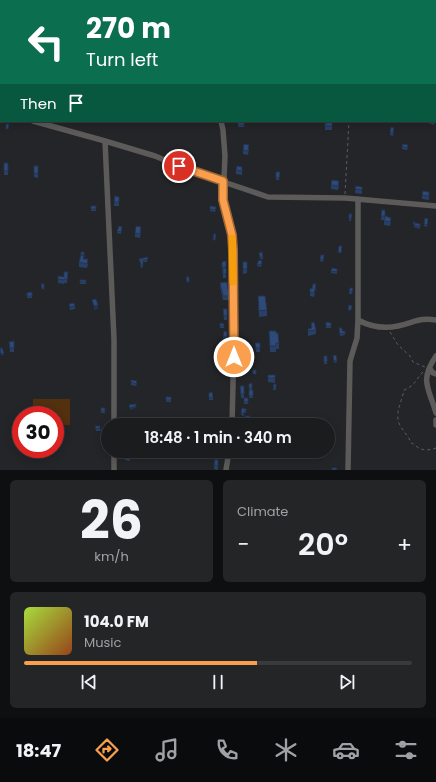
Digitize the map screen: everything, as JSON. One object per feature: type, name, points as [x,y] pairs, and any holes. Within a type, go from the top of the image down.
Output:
[{"type":"street","points":[[37,122],[155,156],[191,171],[268,197],[345,198],[436,206]]},
{"type":"street","points":[[221,122],[224,156],[223,200],[232,235],[233,250],[234,342],[232,418]]},
{"type":"street","points":[[105,141],[114,339],[114,418]]},
{"type":"street","points":[[348,470],[350,361],[357,338],[358,320],[358,199]]},
{"type":"street","points":[[358,320],[372,327],[387,328],[400,326],[426,318],[436,320]]},
{"type":"street","points":[[436,356],[427,368],[426,381],[427,389],[436,413]]},
{"type":"street","points":[[427,368],[436,374]]},
{"type":"street","points":[[436,420],[436,425]]},
{"type":"street","points":[[114,458],[114,470]]},
{"type":"street","points":[[226,470],[227,458]]},
{"type":"path","points":[[345,198],[349,122]]},
{"type":"path","points":[[387,328],[398,345],[410,356],[413,362],[427,368],[420,375],[416,383],[404,390],[403,398],[398,410],[400,426],[410,439],[411,443],[414,443],[420,449],[429,450],[436,448]]},
{"type":"shaded area","points":[[33,399],[70,399],[70,425],[64,425],[64,406],[33,406]]},
{"type":"building","points":[[238,122],[244,122],[244,125],[238,125]]},
{"type":"building","points":[[332,122],[332,126],[325,126],[325,123]]},
{"type":"building","points":[[6,124],[9,124],[8,129],[6,129]]},
{"type":"building","points":[[391,127],[394,128],[393,133],[390,133]]},
{"type":"building","points":[[244,144],[249,145],[248,151],[243,150]]},
{"type":"building","points":[[403,144],[408,145],[407,148],[402,146]]},
{"type":"building","points":[[4,163],[8,163],[8,171],[4,171]]},
{"type":"building","points":[[34,166],[38,166],[38,174],[34,173]]},
{"type":"building","points":[[237,166],[242,167],[242,171],[236,170]]},
{"type":"building","points":[[276,172],[280,172],[279,178],[276,178]]},
{"type":"building","points":[[332,180],[339,181],[338,186],[331,185]]},
{"type":"building","points":[[356,186],[362,187],[362,190],[355,189]]},
{"type":"building","points":[[423,191],[429,192],[429,196],[422,195]]},
{"type":"building","points":[[115,196],[119,197],[119,202],[114,202]]},
{"type":"building","points":[[91,206],[96,206],[96,209],[91,209]]},
{"type":"building","points":[[210,206],[216,207],[215,210],[210,209]]},
{"type":"building","points":[[382,210],[385,210],[385,216],[381,216]]},
{"type":"building","points":[[349,214],[352,214],[351,219],[349,219]]},
{"type":"building","points":[[385,216],[391,218],[390,222],[384,221]]},
{"type":"building","points":[[425,218],[428,219],[427,225],[424,224]]},
{"type":"building","points":[[415,223],[420,224],[420,227],[414,225]]},
{"type":"building","points":[[119,226],[122,227],[121,232],[117,231]]},
{"type":"building","points":[[136,226],[141,227],[140,234],[135,233]]},
{"type":"building","points":[[214,234],[216,234],[215,240],[213,240]]},
{"type":"building","points":[[339,246],[342,246],[341,253],[338,252]]},
{"type":"building","points":[[262,252],[263,257],[260,257],[259,253]]},
{"type":"building","points":[[81,255],[84,255],[83,259],[88,259],[87,264],[79,262]]},
{"type":"building","points":[[321,255],[324,255],[323,260],[320,259]]},
{"type":"building","points":[[148,257],[147,260],[143,260],[143,265],[141,265],[139,259]]},
{"type":"building","points":[[259,260],[262,261],[261,265],[257,264]]},
{"type":"building","points":[[226,261],[226,267],[222,267],[222,262]]},
{"type":"building","points":[[243,262],[247,262],[247,269],[243,269]]},
{"type":"building","points":[[223,268],[226,268],[226,274],[223,274]]},
{"type":"building","points":[[332,268],[337,269],[337,272],[331,271]]},
{"type":"building","points":[[64,272],[68,272],[67,279],[58,279],[58,276],[64,277]]},
{"type":"building","points":[[186,277],[189,277],[189,282],[187,282]]},
{"type":"building","points":[[80,280],[86,280],[86,282],[80,282]]},
{"type":"building","points":[[227,282],[229,296],[223,296],[220,283]]},
{"type":"building","points":[[41,284],[44,284],[44,289],[42,289]]},
{"type":"building","points":[[313,284],[316,284],[314,293],[310,292],[310,288],[312,289]]},
{"type":"building","points":[[350,288],[353,288],[352,292],[349,292]]},
{"type":"building","points":[[32,292],[32,296],[27,296],[27,293]]},
{"type":"building","points":[[258,296],[265,296],[267,310],[259,311]]},
{"type":"building","points":[[96,299],[98,305],[94,306],[92,300]]},
{"type":"building","points":[[74,303],[75,306],[70,307],[69,304]]},
{"type":"building","points":[[349,305],[352,306],[351,310],[348,310]]},
{"type":"building","points":[[223,309],[227,309],[227,316],[224,316]]},
{"type":"building","points":[[314,322],[316,330],[308,331],[308,329],[312,328],[311,323]]},
{"type":"building","points":[[326,322],[331,323],[331,326],[326,326]]},
{"type":"building","points":[[339,328],[342,328],[342,331],[345,331],[345,333],[340,334]]},
{"type":"building","points":[[224,331],[227,332],[227,337],[223,337]]},
{"type":"building","points":[[269,331],[276,331],[276,333],[278,333],[279,343],[276,343],[276,346],[270,346]]},
{"type":"building","points":[[14,341],[14,348],[10,348],[9,342]]},
{"type":"building","points":[[255,343],[260,343],[260,348],[256,348]]},
{"type":"building","points":[[0,348],[2,348],[4,353],[1,354]]},
{"type":"building","points":[[336,355],[337,360],[334,361],[333,356]]},
{"type":"building","points":[[324,356],[327,356],[327,362],[324,362]]},
{"type":"building","points":[[253,370],[256,370],[256,374],[253,374]]},
{"type":"building","points":[[268,375],[275,375],[275,378],[268,378]]},
{"type":"building","points":[[131,380],[137,381],[136,384],[131,382]]},
{"type":"building","points":[[252,383],[252,388],[249,388],[249,384]]},
{"type":"building","points":[[240,386],[244,386],[244,394],[241,394]]},
{"type":"building","points":[[249,390],[253,390],[253,396],[249,396]]},
{"type":"building","points":[[212,392],[213,397],[209,398],[209,393]]},
{"type":"building","points":[[166,397],[171,397],[171,400],[166,400]]},
{"type":"building","points":[[244,398],[248,398],[248,402],[244,402]]},
{"type":"building","points":[[136,404],[136,406],[130,408],[129,405]]},
{"type":"building","points":[[101,408],[105,408],[105,411],[101,411]]},
{"type":"building","points":[[242,408],[246,409],[244,414],[241,413]]},
{"type":"building","points":[[95,426],[100,426],[100,428],[96,429]]},
{"type":"building","points":[[215,459],[218,460],[218,466],[214,465]]},
{"type":"slow traffic","points":[[232,238],[233,282]]},
{"type":"route","points":[[179,166],[223,181],[223,200],[232,235],[233,250],[234,357]]}]
